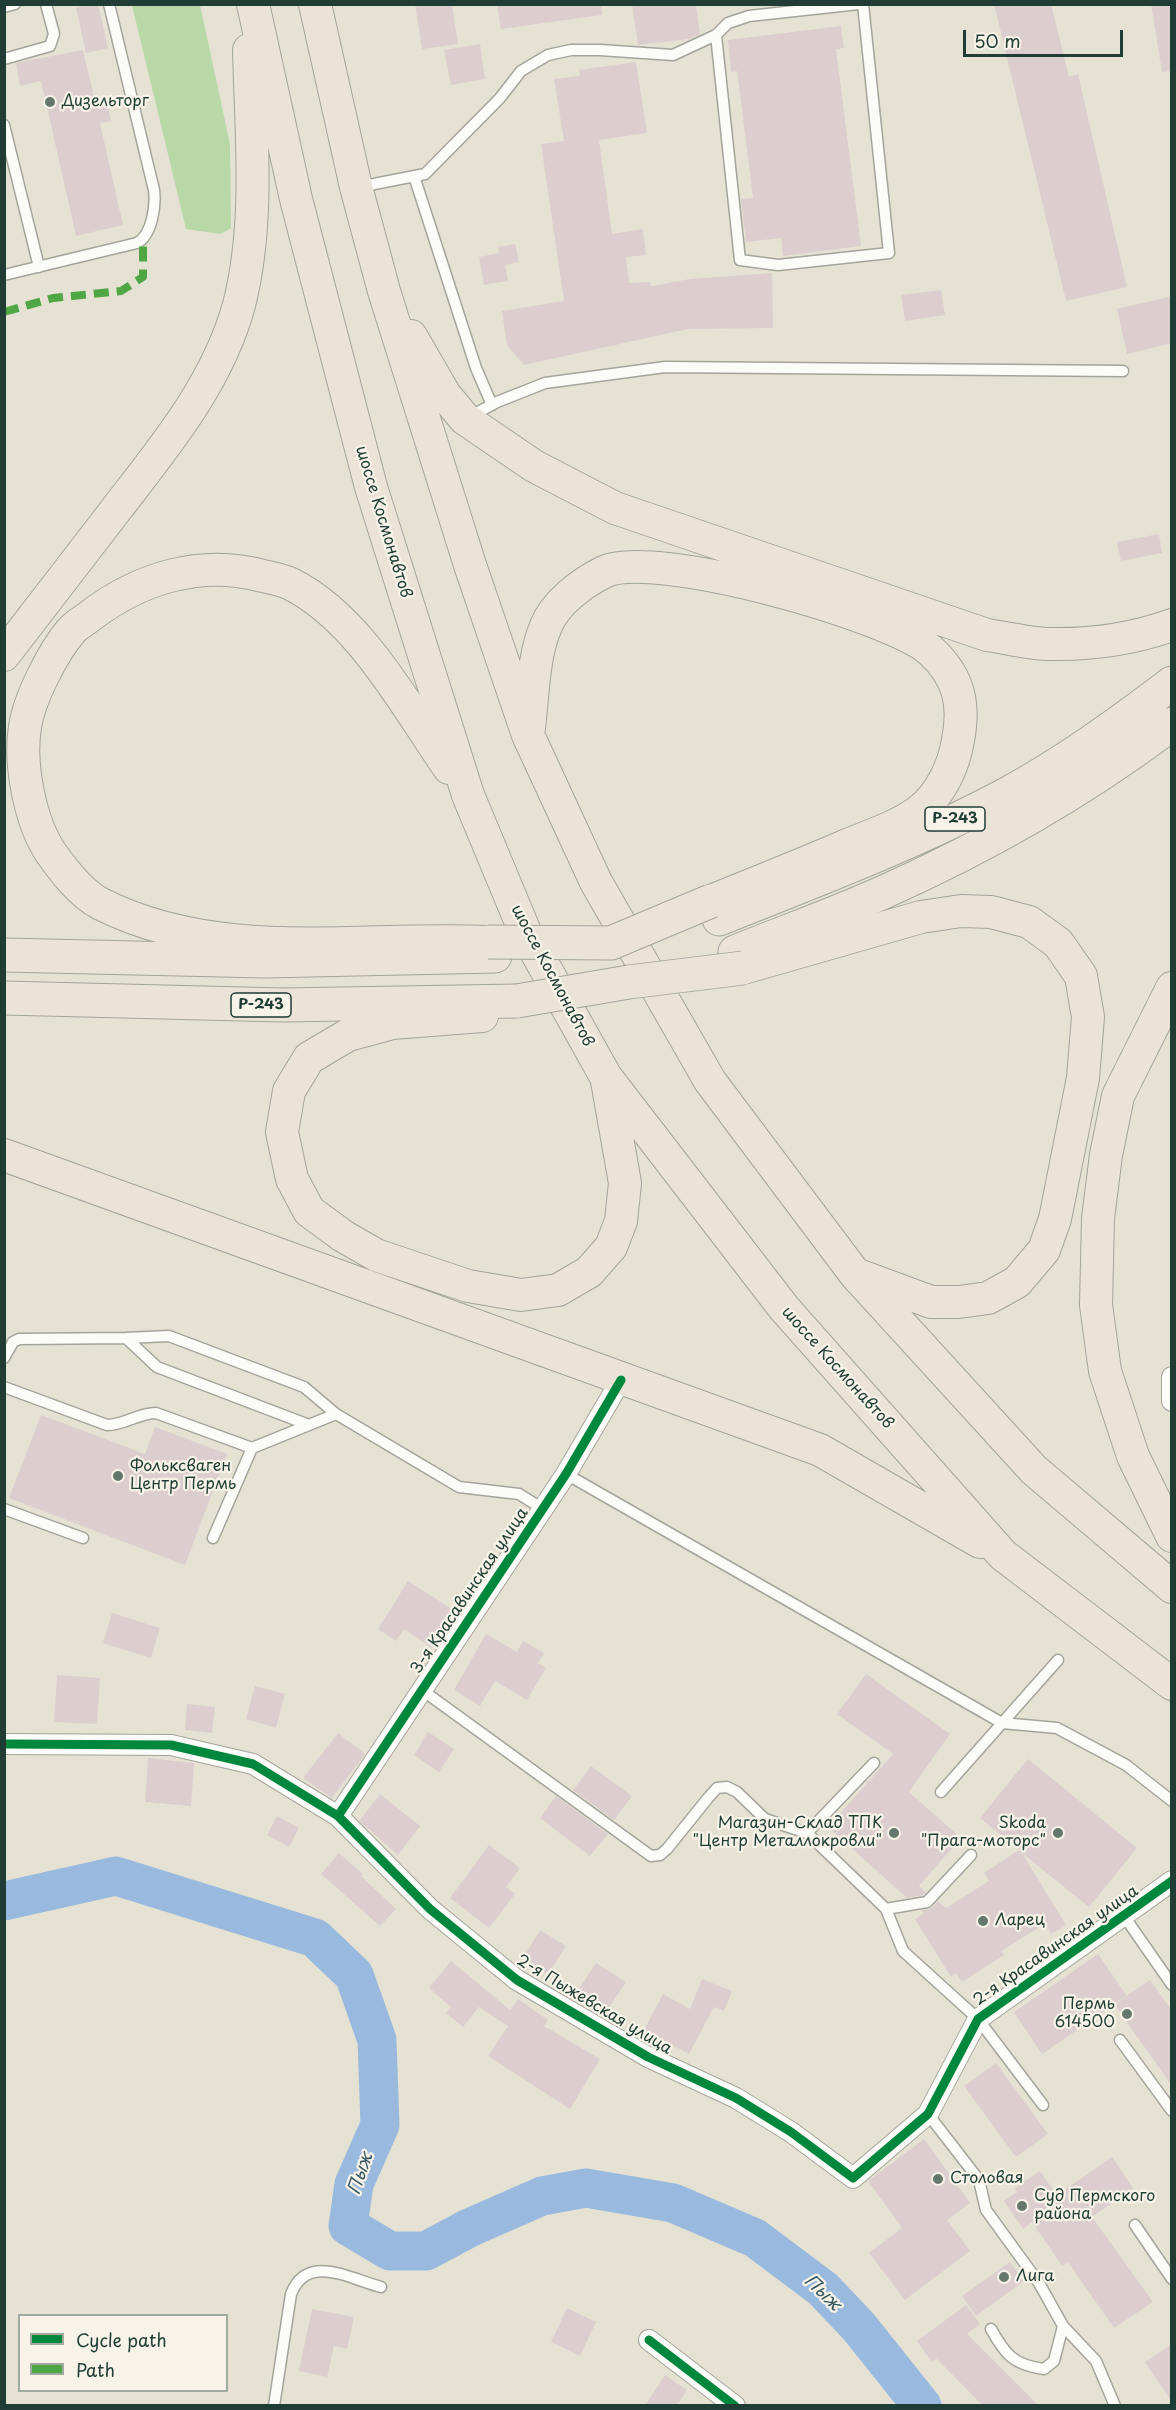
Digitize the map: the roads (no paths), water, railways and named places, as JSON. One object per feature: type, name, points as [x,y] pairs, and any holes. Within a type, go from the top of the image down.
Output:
[{"type":"highway","name":"Р-243","points":[[492,949],[611,944],[871,859],[1005,795],[1107,733],[1172,683]]},
{"type":"highway","name":"Р-243","points":[[4,998],[522,1009],[629,982],[739,960],[884,892],[1028,819],[1119,764],[1172,724]]},
{"type":"highway","points":[[4,955],[265,961],[492,949]]},
{"type":"main road","points":[[4,655],[169,441],[204,386],[225,347],[239,304],[250,231],[252,190],[250,4]]},
{"type":"main road","name":"шоссе Космонавтов","points":[[250,4],[296,199],[371,487],[468,795],[525,932],[606,1077],[784,1308],[1003,1555],[1172,1684]]},
{"type":"main road","points":[[315,4],[356,187],[384,291],[470,565],[528,735],[596,882],[710,1081],[855,1274],[1034,1470],[1172,1587]]},
{"type":"main road","points":[[384,291],[445,395],[479,412],[534,466],[615,508],[987,635],[1046,644],[1075,643],[1133,636],[1172,625]]},
{"type":"main road","points":[[528,735],[539,656],[546,625],[563,601],[606,571],[635,567],[681,570],[786,593],[892,627],[930,651],[955,681],[963,717],[956,756],[944,783],[919,812],[715,910]]},
{"type":"main road","points":[[468,795],[368,651],[330,610],[290,583],[245,571],[196,570],[184,572],[149,580],[109,602],[71,630],[43,676],[25,727],[26,777],[39,834],[64,871],[98,902],[162,928],[222,940],[297,942],[428,939],[492,949]]},
{"type":"main road","points":[[739,960],[921,917],[961,911],[991,912],[1029,922],[1058,943],[1081,976],[1088,1017],[1083,1078],[1055,1219],[1044,1250],[1017,1282],[988,1298],[959,1302],[932,1302],[855,1274]]},
{"type":"main road","points":[[1172,988],[1118,1096],[1106,1155],[1098,1218],[1096,1305],[1105,1371],[1133,1456],[1172,1536]]},
{"type":"main road","points":[[522,1009],[392,1023],[348,1035],[309,1058],[289,1091],[282,1132],[292,1179],[309,1211],[343,1236],[376,1255],[468,1286],[521,1295],[558,1290],[589,1272],[611,1247],[621,1221],[625,1183],[606,1077]]},
{"type":"main road","points":[[4,1155],[621,1380],[820,1450],[1003,1555]]},
{"type":"street","points":[[1172,1377],[1172,1401]]},
{"type":"street","name":"3-я Красавинская улица","points":[[338,1816],[566,1474],[621,1380]]},
{"type":"street","name":"2-я Пыжевская улица","points":[[4,1744],[171,1745],[253,1764],[338,1816],[430,1909],[517,1980],[648,2057],[736,2098],[791,2132],[853,2178]]},
{"type":"street","name":"2-я Красавинская улица","points":[[853,2178],[928,2114],[978,2019],[1172,1881]]},
{"type":"street","points":[[649,2340],[735,2406]]},
{"type":"lane","points":[[4,7],[15,4]]},
{"type":"lane","points":[[4,58],[50,45],[54,34],[46,4]]},
{"type":"lane","points":[[4,275],[143,240],[153,210],[154,190],[109,4]]},
{"type":"lane","points":[[356,187],[425,174],[500,98],[521,71],[548,55],[591,50],[673,55],[716,35],[728,23],[750,16],[861,4],[889,253],[778,265],[740,260],[716,35]]},
{"type":"lane","points":[[4,124],[39,267]]},
{"type":"lane","points":[[414,176],[476,368],[479,412],[545,383],[665,367],[1123,371]]},
{"type":"lane","points":[[6,1351],[20,1338],[169,1336],[304,1387],[336,1414],[459,1487],[519,1494],[543,1509]]},
{"type":"lane","points":[[126,1338],[157,1367],[309,1425]]},
{"type":"lane","points":[[4,1387],[107,1425],[116,1425],[148,1413],[156,1413],[252,1448],[336,1414]]},
{"type":"lane","points":[[213,1538],[252,1448]]},
{"type":"lane","points":[[566,1474],[1002,1723],[1057,1728],[1126,1765],[1172,1802]]},
{"type":"lane","points":[[4,1509],[83,1538]]},
{"type":"lane","points":[[941,1792],[1058,1660]]},
{"type":"lane","points":[[422,1690],[651,1856],[660,1855],[667,1849],[717,1788],[727,1787],[737,1792],[765,1819],[807,1833],[886,1909],[903,1951],[978,2019],[1042,2105]]},
{"type":"lane","points":[[807,1833],[874,1763]]},
{"type":"lane","points":[[886,1909],[927,1902],[971,1855]]},
{"type":"lane","points":[[1124,1916],[1172,1985]]},
{"type":"lane","points":[[1120,2040],[1172,2111]]},
{"type":"lane","points":[[928,2114],[979,2180],[986,2210],[1039,2283],[1063,2326],[1096,2361],[1114,2406]]},
{"type":"lane","points":[[1135,2225],[1172,2279]]},
{"type":"lane","points":[[274,2406],[291,2294],[297,2278],[308,2272],[321,2270],[381,2287]]},
{"type":"lane","points":[[991,2329],[1005,2354],[1028,2367],[1044,2369],[1054,2361],[1063,2326]]},
{"type":"waterway","name":"Пыж","points":[[4,1901],[116,1876],[315,1938],[354,1975],[377,2040],[380,2125],[354,2184],[348,2226],[390,2251],[426,2251],[469,2228],[542,2196],[586,2188],[673,2203],[755,2238],[823,2289],[859,2327],[922,2406]]},
{"type":"place","name":"Дизельторг","points":[[50,102]]},
{"type":"place","name":"Фольксваген Центр Пермь","points":[[118,1476]]},
{"type":"place","name":"Магазин-Склад ТПК \"Центр Металлокровли\"","points":[[894,1833]]},
{"type":"place","name":"Skoda \"Прага-моторс\"","points":[[1058,1833]]},
{"type":"place","name":"Ларец","points":[[983,1921]]},
{"type":"place","name":"Пермь 614500","points":[[1127,2014]]},
{"type":"place","name":"Столовая","points":[[938,2179]]},
{"type":"place","name":"Суд Пермского района","points":[[1022,2206]]},
{"type":"place","name":"Лига","points":[[1004,2277]]}]
